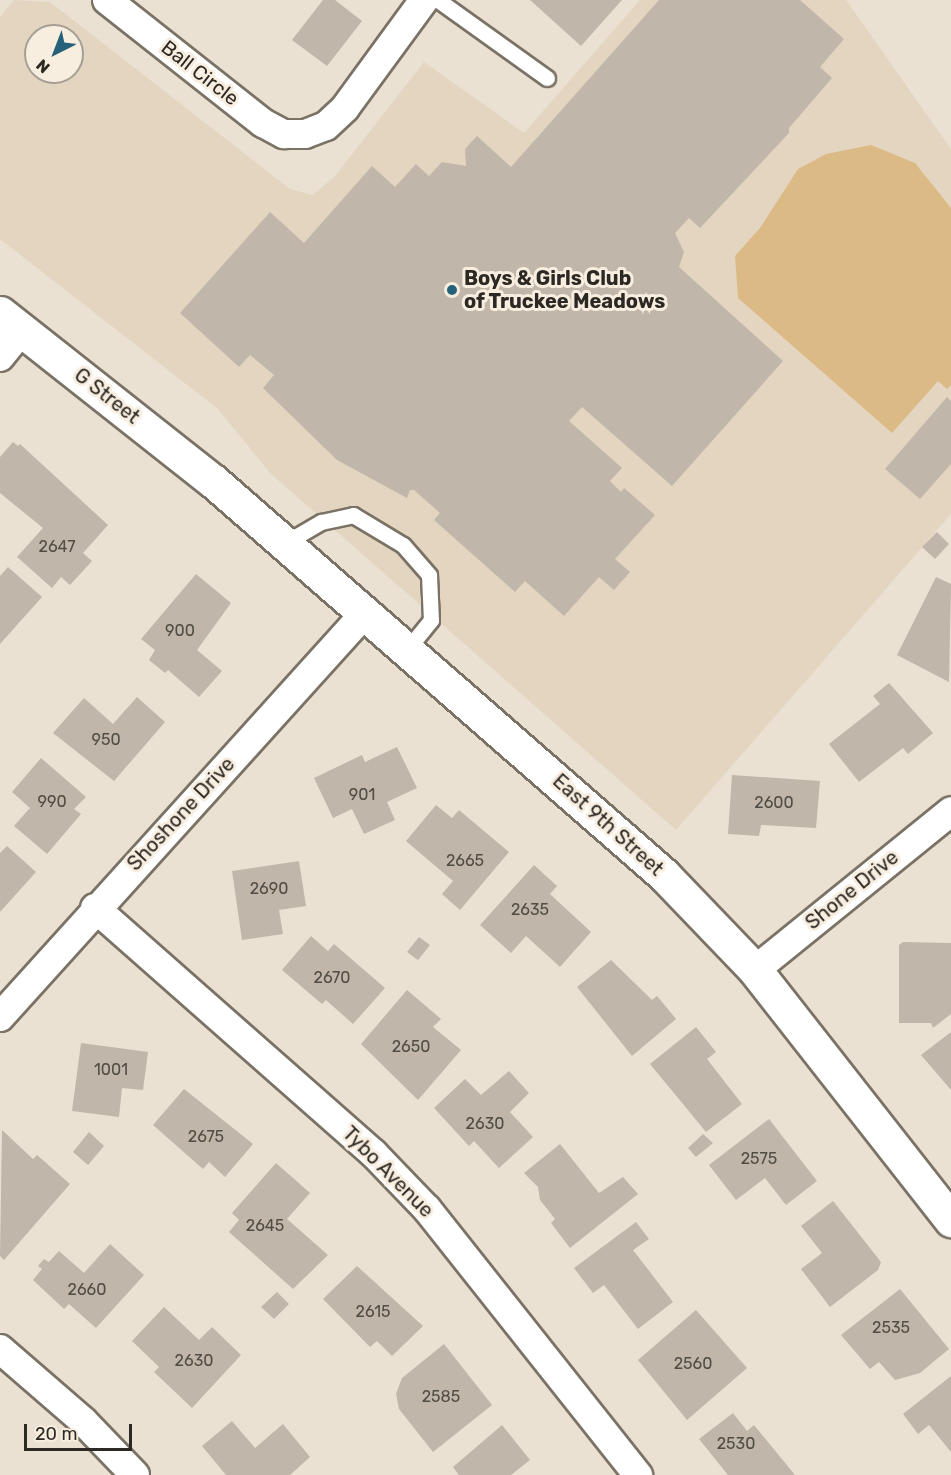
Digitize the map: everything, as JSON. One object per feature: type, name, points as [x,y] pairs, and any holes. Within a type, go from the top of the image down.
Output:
[{"type":"street","name":"Ball Circle","points":[[107,0],[263,123],[284,134],[298,134],[326,126],[345,108],[424,0]]},
{"type":"street","points":[[0,357],[11,322]]},
{"type":"street","name":"G Street","points":[[11,322],[213,481]]},
{"type":"street","name":"East 9th Street","points":[[213,481],[620,834],[702,912],[755,970],[951,1220]]},
{"type":"street","name":"Shoshone Drive","points":[[0,1017],[95,908],[365,614]]},
{"type":"street","name":"Shone Drive","points":[[755,970],[951,811]]},
{"type":"street","name":"Tybo Avenue","points":[[95,908],[374,1154],[428,1209],[638,1475]]},
{"type":"street","points":[[0,1348],[82,1421],[135,1475]]},
{"type":"lane","points":[[438,0],[547,78]]},
{"type":"lane","points":[[285,543],[321,522],[353,515],[403,545],[429,575],[431,620],[407,650]]},
{"type":"shaded area","points":[[14,0],[50,2],[78,24],[24,24],[24,84],[84,84],[84,28],[290,189],[313,195],[335,176],[424,62],[524,133],[640,0],[846,0],[951,149],[951,514],[676,830],[270,473],[218,409],[0,239],[0,17]]},
{"type":"shaded area","points":[[871,145],[915,163],[951,208],[951,385],[947,389],[938,381],[892,433],[738,298],[735,256],[760,228],[798,169],[826,154]]},
{"type":"building","points":[[323,0],[335,0],[362,21],[327,66],[292,40]]},
{"type":"building","points":[[530,0],[622,0],[581,46]]},
{"type":"building","name":"Boys & Girls Club of Truckee Meadows","points":[[659,0],[800,0],[844,39],[820,67],[832,78],[789,128],[789,133],[700,228],[689,218],[675,233],[684,252],[679,267],[783,361],[672,486],[582,407],[569,421],[622,468],[610,481],[621,492],[624,488],[655,515],[615,559],[630,572],[614,590],[599,577],[564,616],[525,581],[515,592],[434,520],[440,513],[414,490],[410,490],[407,498],[337,460],[263,388],[274,375],[250,355],[239,367],[180,313],[270,212],[304,243],[372,166],[395,187],[416,164],[429,176],[442,162],[466,166],[465,149],[477,136],[511,167]]},
{"type":"building","points":[[947,397],[951,401],[951,464],[920,499],[885,469]]},
{"type":"building","points":[[13,442],[18,446],[20,444],[108,525],[83,553],[92,561],[70,585],[61,577],[52,588],[17,557],[43,528],[0,493],[0,457]]},
{"type":"building","points":[[937,532],[949,544],[935,559],[922,547]]},
{"type":"building","points":[[8,567],[42,597],[0,644],[0,576]]},
{"type":"building","points":[[196,574],[231,603],[197,650],[222,671],[199,697],[168,670],[165,673],[149,660],[155,650],[141,639]]},
{"type":"building","points":[[936,577],[951,584],[949,682],[897,655]]},
{"type":"building","points":[[889,683],[933,733],[908,754],[903,748],[859,782],[829,744],[880,704],[873,696]]},
{"type":"building","points":[[137,697],[165,722],[114,781],[53,733],[84,698],[113,724]]},
{"type":"building","points":[[397,747],[417,788],[387,802],[395,820],[364,834],[352,809],[333,818],[314,778],[362,755],[365,762]]},
{"type":"building","points":[[41,758],[86,797],[74,809],[81,814],[47,854],[14,826],[30,808],[12,792]]},
{"type":"building","points":[[732,775],[820,781],[816,828],[761,825],[759,836],[728,834]]},
{"type":"building","points":[[436,805],[452,818],[459,810],[509,852],[460,910],[442,894],[453,881],[406,841]]},
{"type":"building","points":[[7,846],[36,872],[0,912],[0,853]]},
{"type":"building","points":[[299,861],[306,906],[279,910],[283,934],[242,940],[232,871]]},
{"type":"building","points":[[534,865],[557,886],[550,894],[591,932],[560,967],[526,936],[511,953],[480,925]]},
{"type":"building","points":[[311,936],[328,951],[334,944],[385,988],[353,1024],[326,1000],[322,1004],[282,970]]},
{"type":"building","points":[[419,937],[430,945],[418,960],[407,952]]},
{"type":"building","points":[[903,942],[951,943],[951,1014],[933,1028],[931,1023],[899,1023],[899,945]]},
{"type":"building","points":[[611,960],[652,1000],[657,996],[676,1019],[632,1056],[577,987]]},
{"type":"building","points":[[407,990],[441,1019],[433,1027],[461,1050],[418,1100],[361,1044]]},
{"type":"building","points":[[696,1027],[716,1052],[707,1059],[742,1104],[706,1132],[650,1064]]},
{"type":"building","points":[[951,1032],[951,1090],[921,1055]]},
{"type":"building","points":[[81,1043],[148,1052],[143,1090],[122,1088],[119,1117],[72,1111]]},
{"type":"building","points":[[509,1071],[529,1093],[510,1112],[533,1137],[499,1168],[474,1141],[469,1146],[434,1108],[465,1079],[481,1095]]},
{"type":"building","points":[[184,1089],[253,1144],[225,1177],[209,1162],[203,1169],[153,1125]]},
{"type":"building","points":[[769,1119],[817,1181],[786,1205],[765,1178],[736,1200],[709,1165]]},
{"type":"building","points":[[2,1130],[33,1159],[37,1155],[70,1184],[4,1260],[0,1256]]},
{"type":"building","points":[[89,1132],[104,1146],[88,1165],[73,1152]]},
{"type":"building","points":[[703,1134],[713,1143],[696,1157],[688,1148]]},
{"type":"building","points":[[560,1144],[599,1193],[623,1177],[638,1194],[570,1248],[551,1223],[555,1219],[540,1200],[538,1187],[524,1173]]},
{"type":"building","points":[[276,1163],[310,1193],[287,1219],[328,1255],[293,1289],[229,1232],[239,1220],[232,1213]]},
{"type":"building","points":[[833,1201],[881,1262],[878,1270],[830,1307],[801,1269],[822,1253],[801,1226]]},
{"type":"building","points":[[636,1222],[649,1239],[633,1250],[673,1302],[638,1329],[604,1285],[593,1293],[574,1268]]},
{"type":"building","points":[[110,1244],[144,1275],[96,1328],[69,1304],[64,1309],[33,1280],[42,1269],[38,1266],[44,1259],[49,1262],[59,1251],[84,1273]]},
{"type":"building","points":[[357,1266],[423,1326],[392,1356],[377,1341],[370,1347],[323,1299]]},
{"type":"building","points":[[900,1289],[949,1349],[920,1373],[895,1380],[879,1362],[870,1369],[841,1335]]},
{"type":"building","points":[[277,1292],[289,1304],[274,1319],[261,1307]]},
{"type":"building","points":[[164,1307],[199,1340],[212,1327],[241,1355],[192,1408],[154,1372],[159,1367],[132,1341]]},
{"type":"building","points":[[696,1310],[747,1368],[687,1420],[638,1360]]},
{"type":"building","points":[[444,1344],[492,1405],[433,1452],[399,1409],[396,1394],[402,1378]]},
{"type":"building","points":[[951,1376],[951,1452],[929,1425],[918,1434],[903,1414]]},
{"type":"building","points":[[733,1413],[747,1431],[754,1425],[795,1475],[728,1475],[699,1439]]},
{"type":"building","points":[[232,1421],[255,1448],[283,1424],[310,1457],[290,1475],[226,1475],[202,1446]]},
{"type":"building","points":[[502,1425],[530,1460],[511,1475],[459,1475],[453,1467]]},
{"type":"place","name":"Boys & Girls Club of Truckee Meadows","points":[[452,290]]}]
